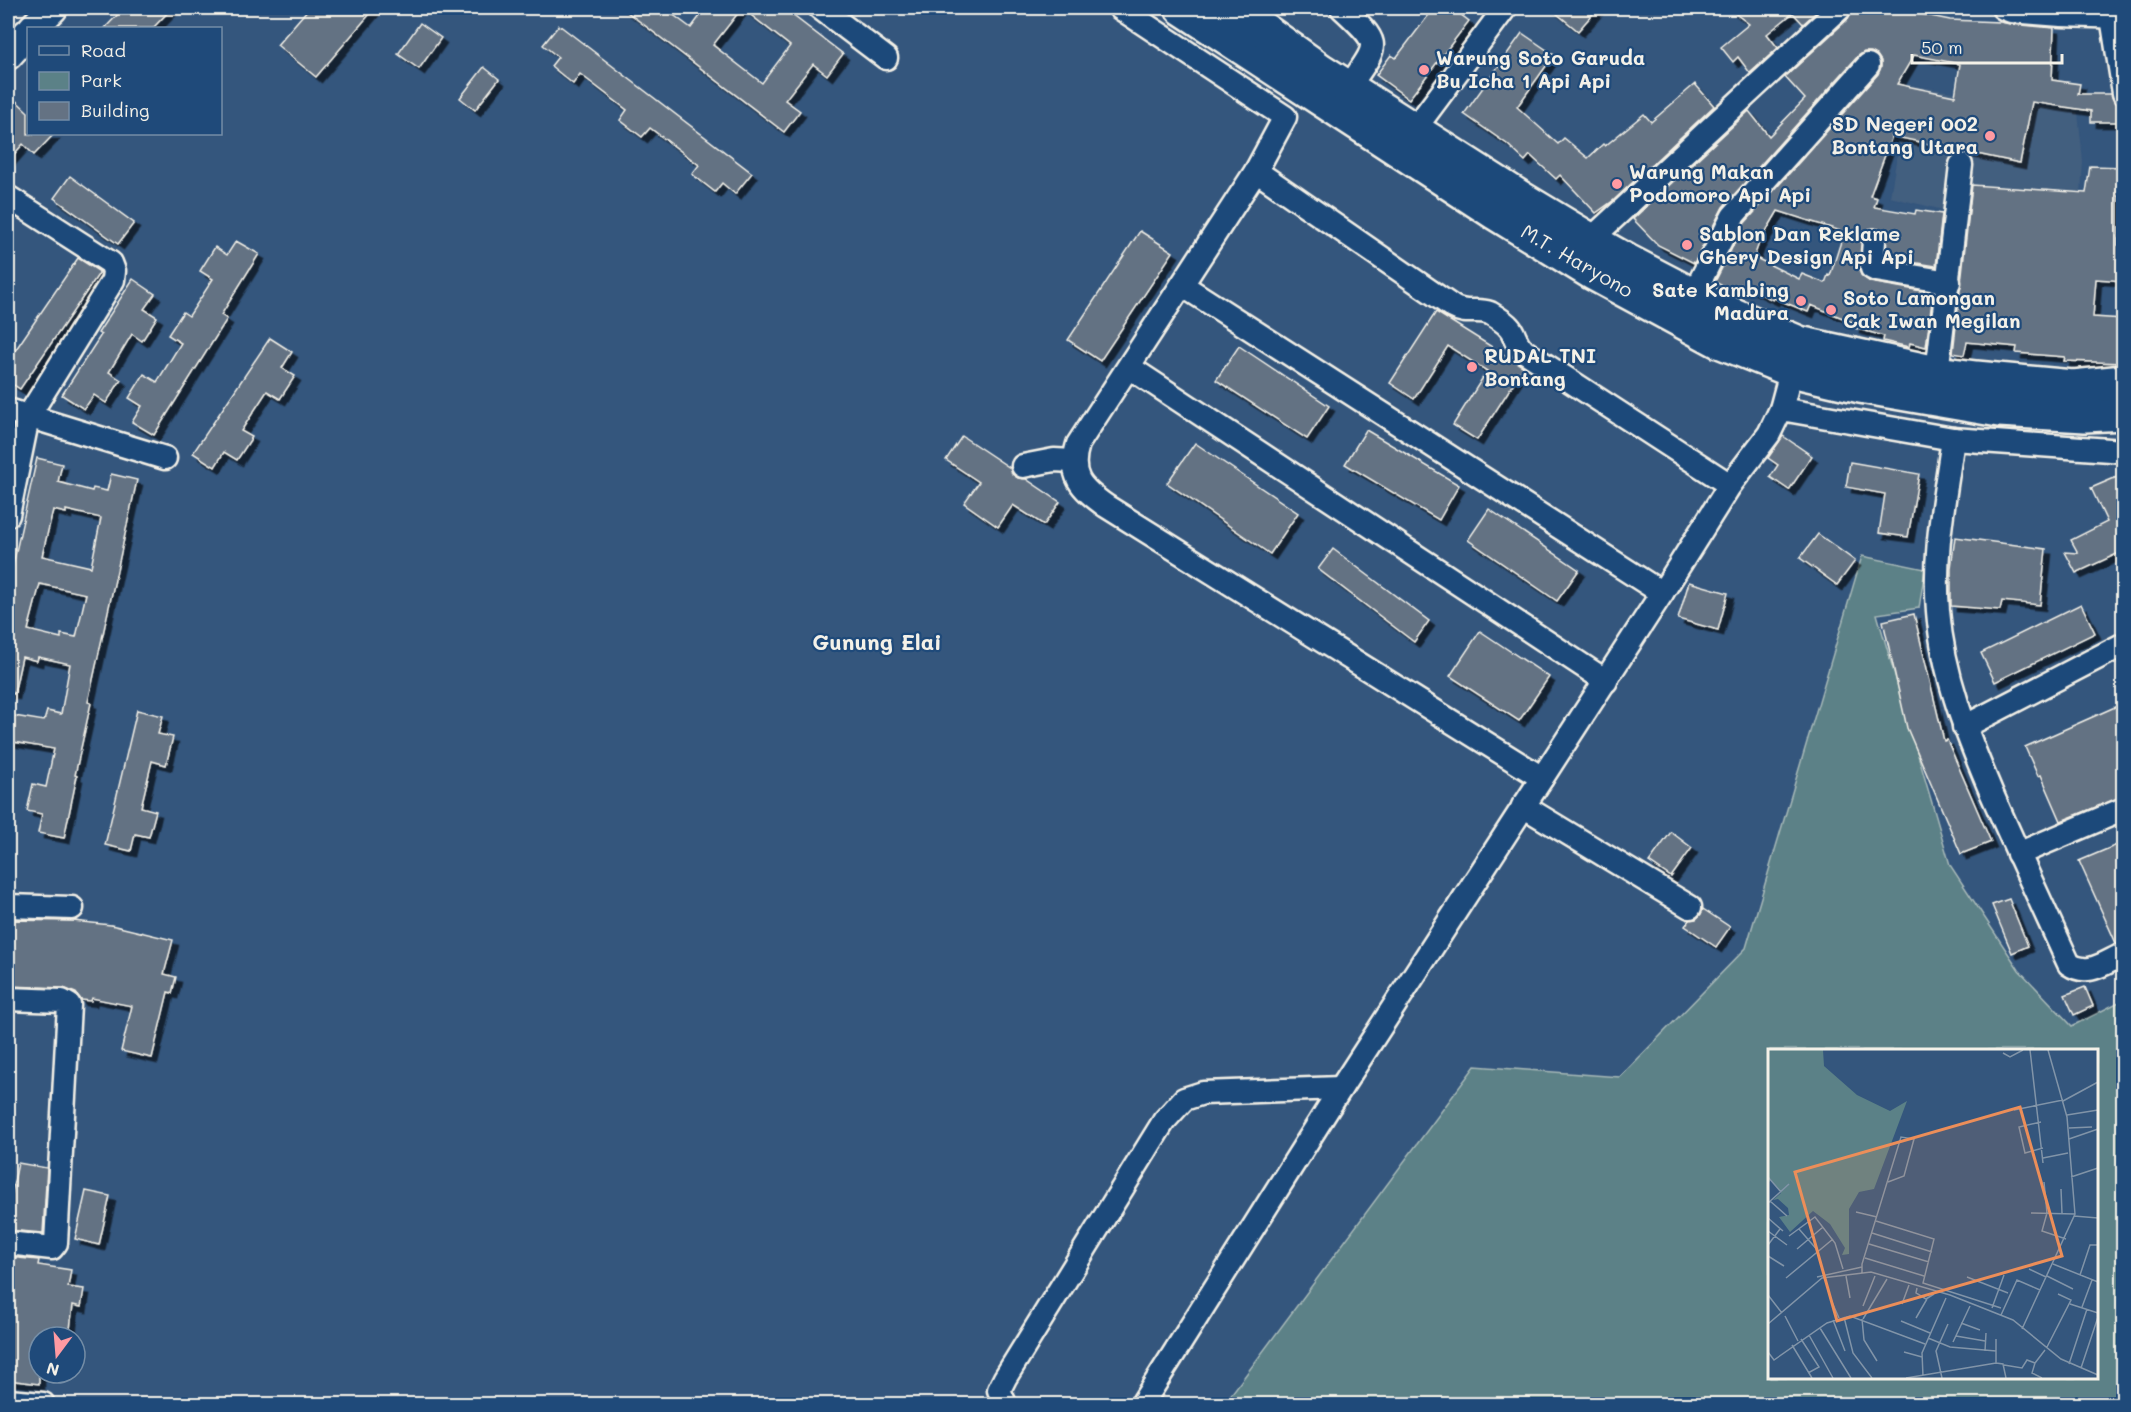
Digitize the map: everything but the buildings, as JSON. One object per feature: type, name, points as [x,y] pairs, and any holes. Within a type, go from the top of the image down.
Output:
[{"type":"main road","name":"M.T. Haryono","points":[[1182,8],[1313,80],[1348,88],[1590,240],[1693,295],[1795,357],[1860,386],[1999,410],[2085,415],[2124,413]]},
{"type":"main road","name":"M.T. Haryono","points":[[1233,8],[1313,80],[1494,212],[1593,273],[1719,341],[1795,357],[2073,387],[2124,382]]},
{"type":"street","points":[[34,27],[53,8]]},
{"type":"street","points":[[820,8],[886,58]]},
{"type":"street","points":[[1120,8],[1285,117]]},
{"type":"street","points":[[1342,8],[1368,32],[1373,43],[1371,54],[1348,88]]},
{"type":"street","points":[[1414,130],[1505,8]]},
{"type":"street","points":[[1590,240],[1840,8]]},
{"type":"street","points":[[2003,8],[2011,11],[2061,11],[2118,17],[2124,93]]},
{"type":"street","points":[[8,55],[27,34]]},
{"type":"street","points":[[1693,295],[1733,216],[1868,65]]},
{"type":"street","points":[[1313,80],[1285,117],[1256,171],[1078,444],[1073,461],[1078,478],[1088,493],[1106,506],[1542,778]]},
{"type":"street","points":[[1937,373],[1961,165]]},
{"type":"street","points":[[1256,171],[1461,311],[1479,311],[1490,314],[1511,328],[1516,345],[1524,351],[1730,485]]},
{"type":"street","points":[[8,196],[111,263],[114,271],[113,280],[18,413],[8,515]]},
{"type":"street","points":[[1874,241],[1872,268],[1949,282]]},
{"type":"street","points":[[1182,285],[1662,593]]},
{"type":"street","points":[[1142,1404],[1341,1088],[1606,681],[1730,485],[1769,434],[1781,409],[1795,357]]},
{"type":"street","points":[[1129,367],[1606,681]]},
{"type":"street","points":[[1781,409],[1953,439],[2124,451]]},
{"type":"street","points":[[18,413],[165,458]]},
{"type":"street","points":[[1953,439],[1938,548],[1938,609],[1948,668],[1964,727],[2018,854],[2069,964],[2077,970],[2087,970],[2124,954]]},
{"type":"street","points":[[1023,466],[1054,460],[1073,461]]},
{"type":"street","points":[[1964,727],[2122,648]]},
{"type":"street","points":[[1523,806],[1690,907]]},
{"type":"street","points":[[2018,854],[2124,809]]},
{"type":"street","points":[[8,906],[72,908]]},
{"type":"street","points":[[8,999],[62,1001],[69,1005],[56,1245],[52,1248],[8,1243]]},
{"type":"street","points":[[1005,1404],[999,1390],[1005,1378],[1164,1121],[1184,1099],[1203,1093],[1341,1088]]},
{"type":"street","points":[[8,1401],[43,1404]]},
{"type":"shaded area","name":"SD Negeri 002 Bontang Utara","points":[[1909,85],[2078,112],[2083,161],[2079,228],[1964,219],[1964,215],[1890,197]]},
{"type":"green space","points":[[1862,556],[1925,569],[1919,608],[1877,614],[1950,865],[2019,970],[2072,1026],[2123,1000],[2123,1404],[1224,1404],[1475,1066],[1620,1077],[1746,948]]},
{"type":"place","name":"Warung Soto Garuda Bu Icha 1 Api Api","points":[[1424,70]]},
{"type":"place","name":"SD Negeri 002 Bontang Utara","points":[[1990,136]]},
{"type":"place","name":"Warung Makan Podomoro Api Api","points":[[1617,184]]},
{"type":"place","name":"Sablon Dan Reklame Ghery Design Api Api","points":[[1687,245]]},
{"type":"place","name":"Sate Kambing Madura","points":[[1801,301]]},
{"type":"place","name":"Soto Lamongan Cak Iwan Megilan","points":[[1831,310]]},
{"type":"place","name":"RUDAL TNI Bontang","points":[[1472,367]]},
{"type":"district","name":"Gunung Elai","points":[[877,642]]}]
